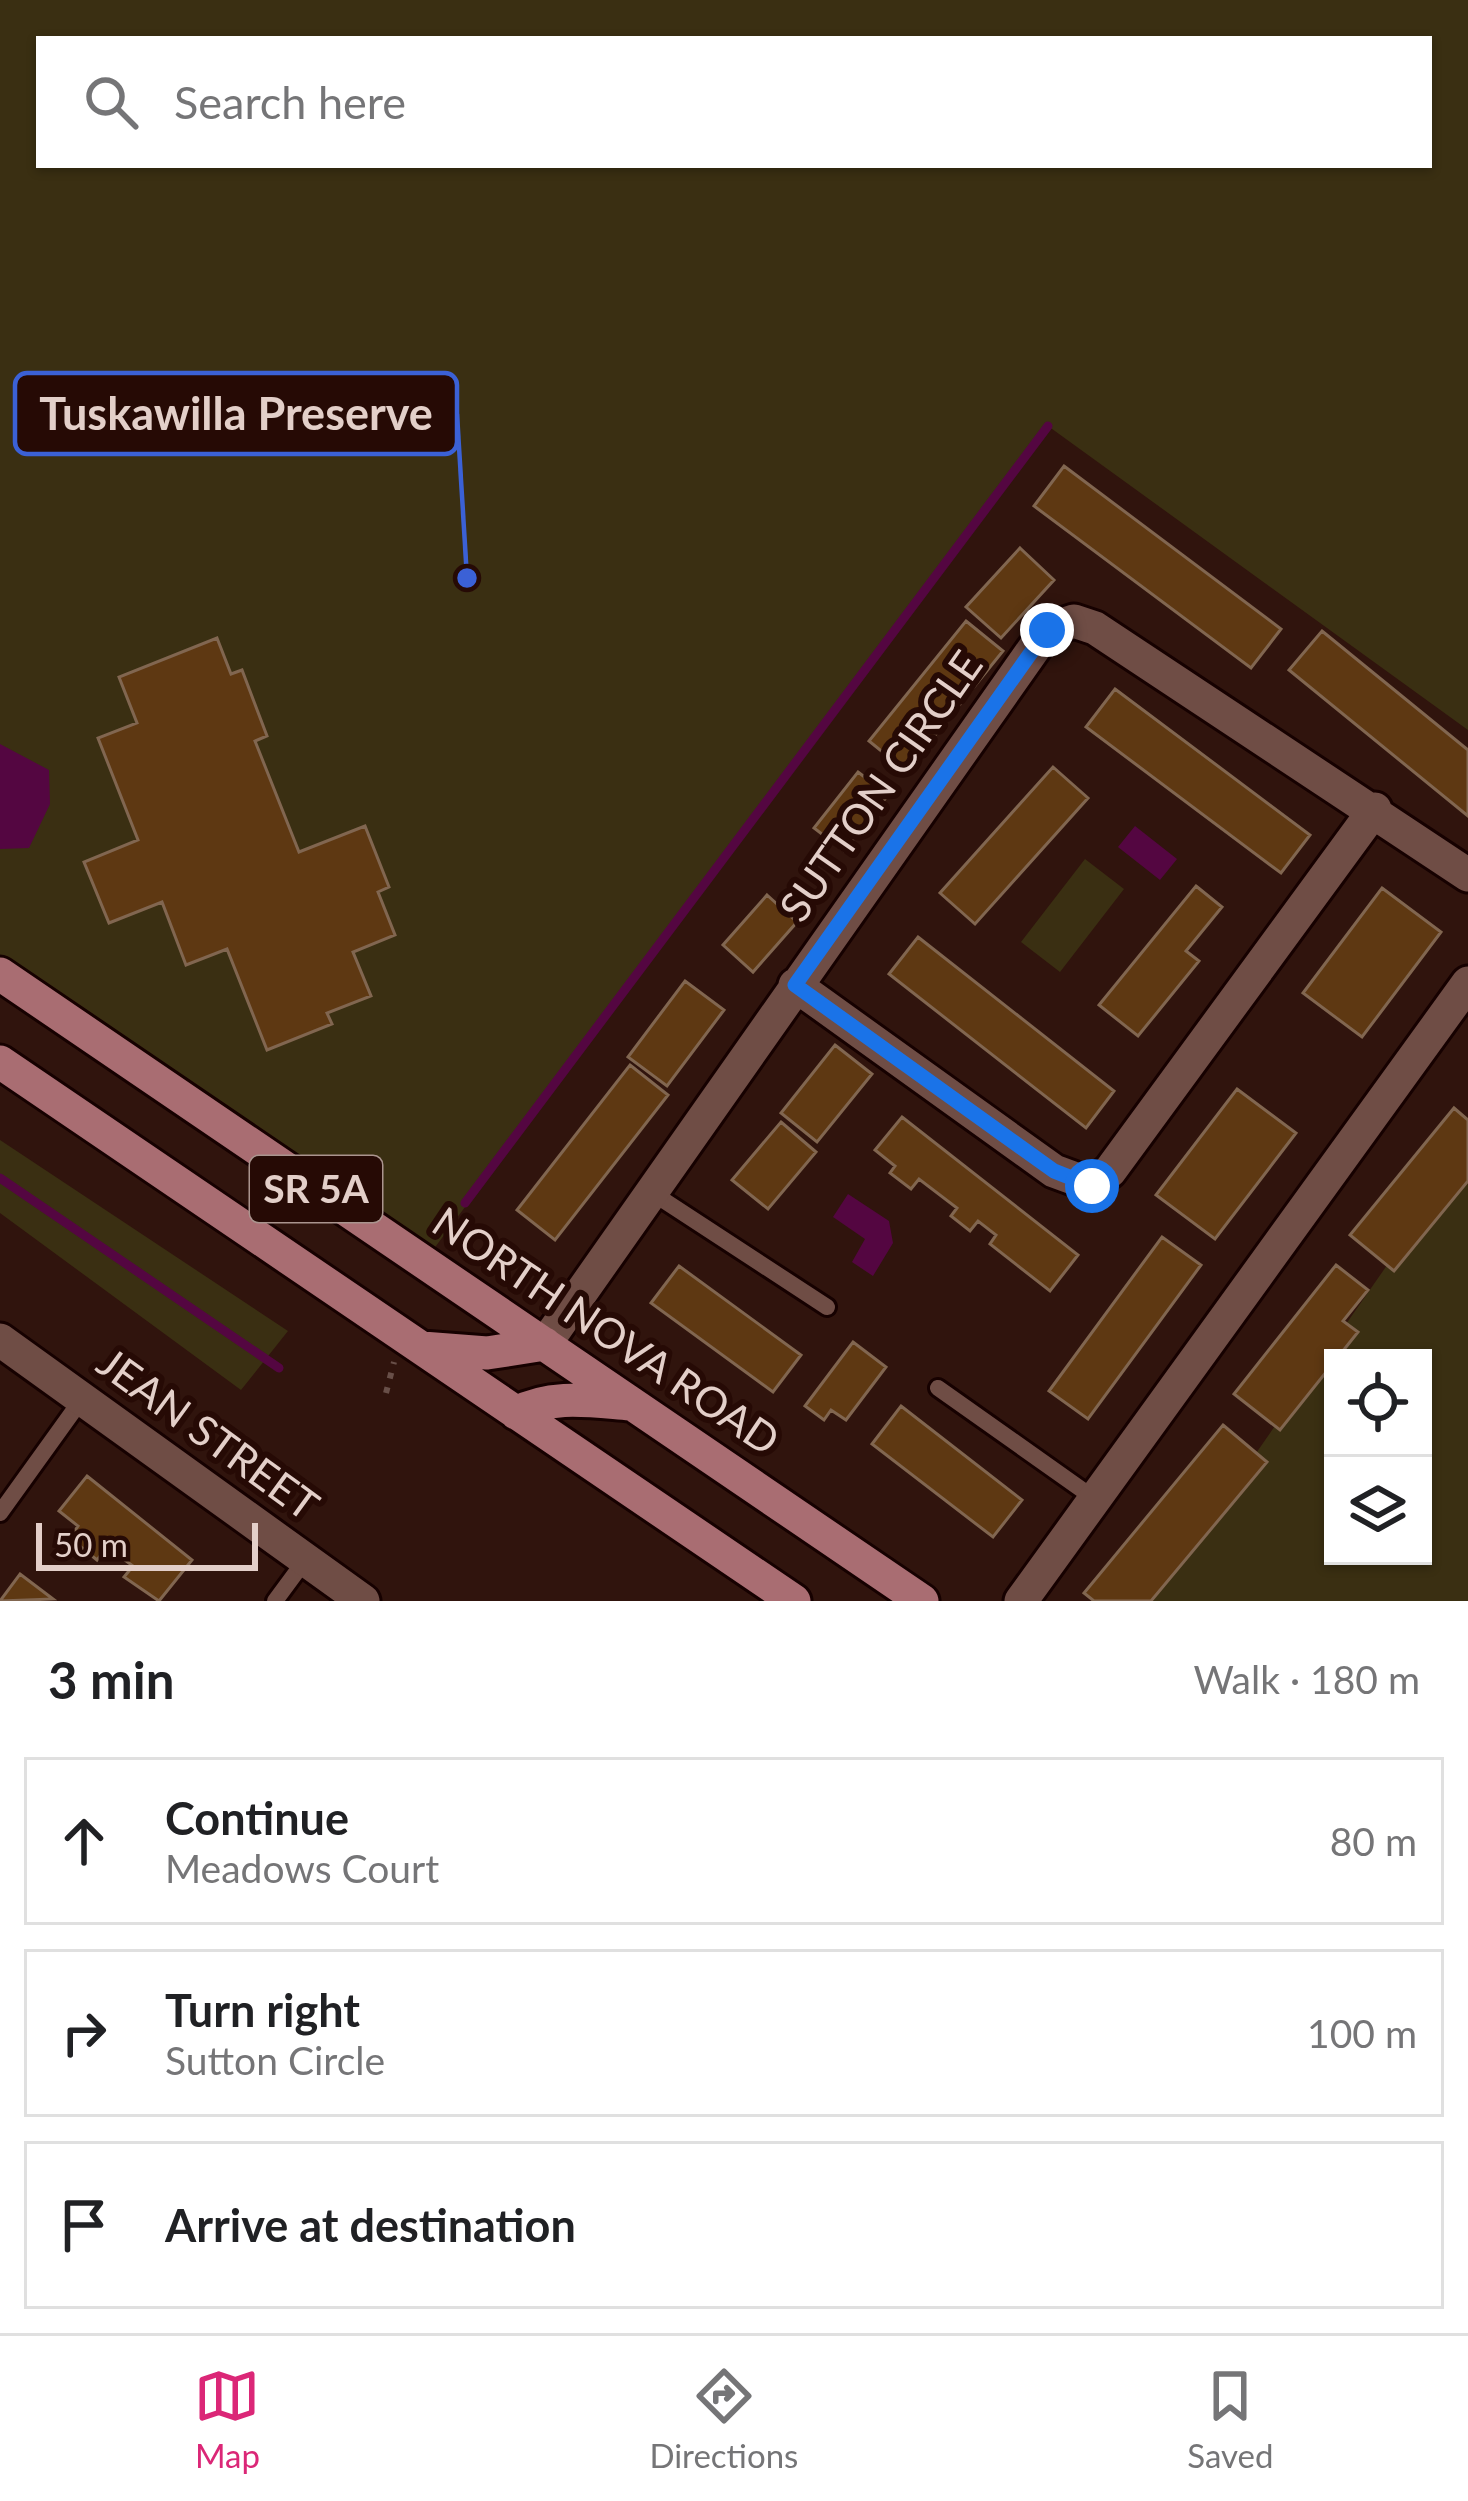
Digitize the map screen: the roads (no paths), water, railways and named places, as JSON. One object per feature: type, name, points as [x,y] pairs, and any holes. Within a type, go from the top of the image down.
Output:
[{"type":"main road","name":"NORTH NOVA ROAD","points":[[0,974],[922,1601]]},
{"type":"main road","name":"SR 5A","points":[[0,1062],[794,1601]]},
{"type":"main road","points":[[420,1348],[519,1352],[545,1344]]},
{"type":"main road","points":[[516,1413],[536,1402],[560,1400],[632,1404]]},
{"type":"street","name":"SUTTON CIRCLE","points":[[545,1344],[1047,630],[1074,621],[1095,628],[1375,809],[1468,875]]},
{"type":"street","points":[[795,985],[1054,1171],[1092,1186],[1110,1171],[1375,809]]},
{"type":"street","points":[[1021,1601],[1468,983]]},
{"type":"street","name":"JEAN STREET","points":[[0,1340],[364,1601]]},
{"type":"lane","points":[[651,1192],[827,1306]]},
{"type":"lane","points":[[938,1388],[1095,1498]]},
{"type":"lane","points":[[0,1513],[82,1400]]},
{"type":"lane","points":[[275,1601],[306,1559]]},
{"type":"waterway","points":[[465,1203],[1048,426]]},
{"type":"waterway","points":[[0,1178],[279,1368]]},
{"type":"place","name":"Tuskawilla Preserve","points":[[467,578]]}]
